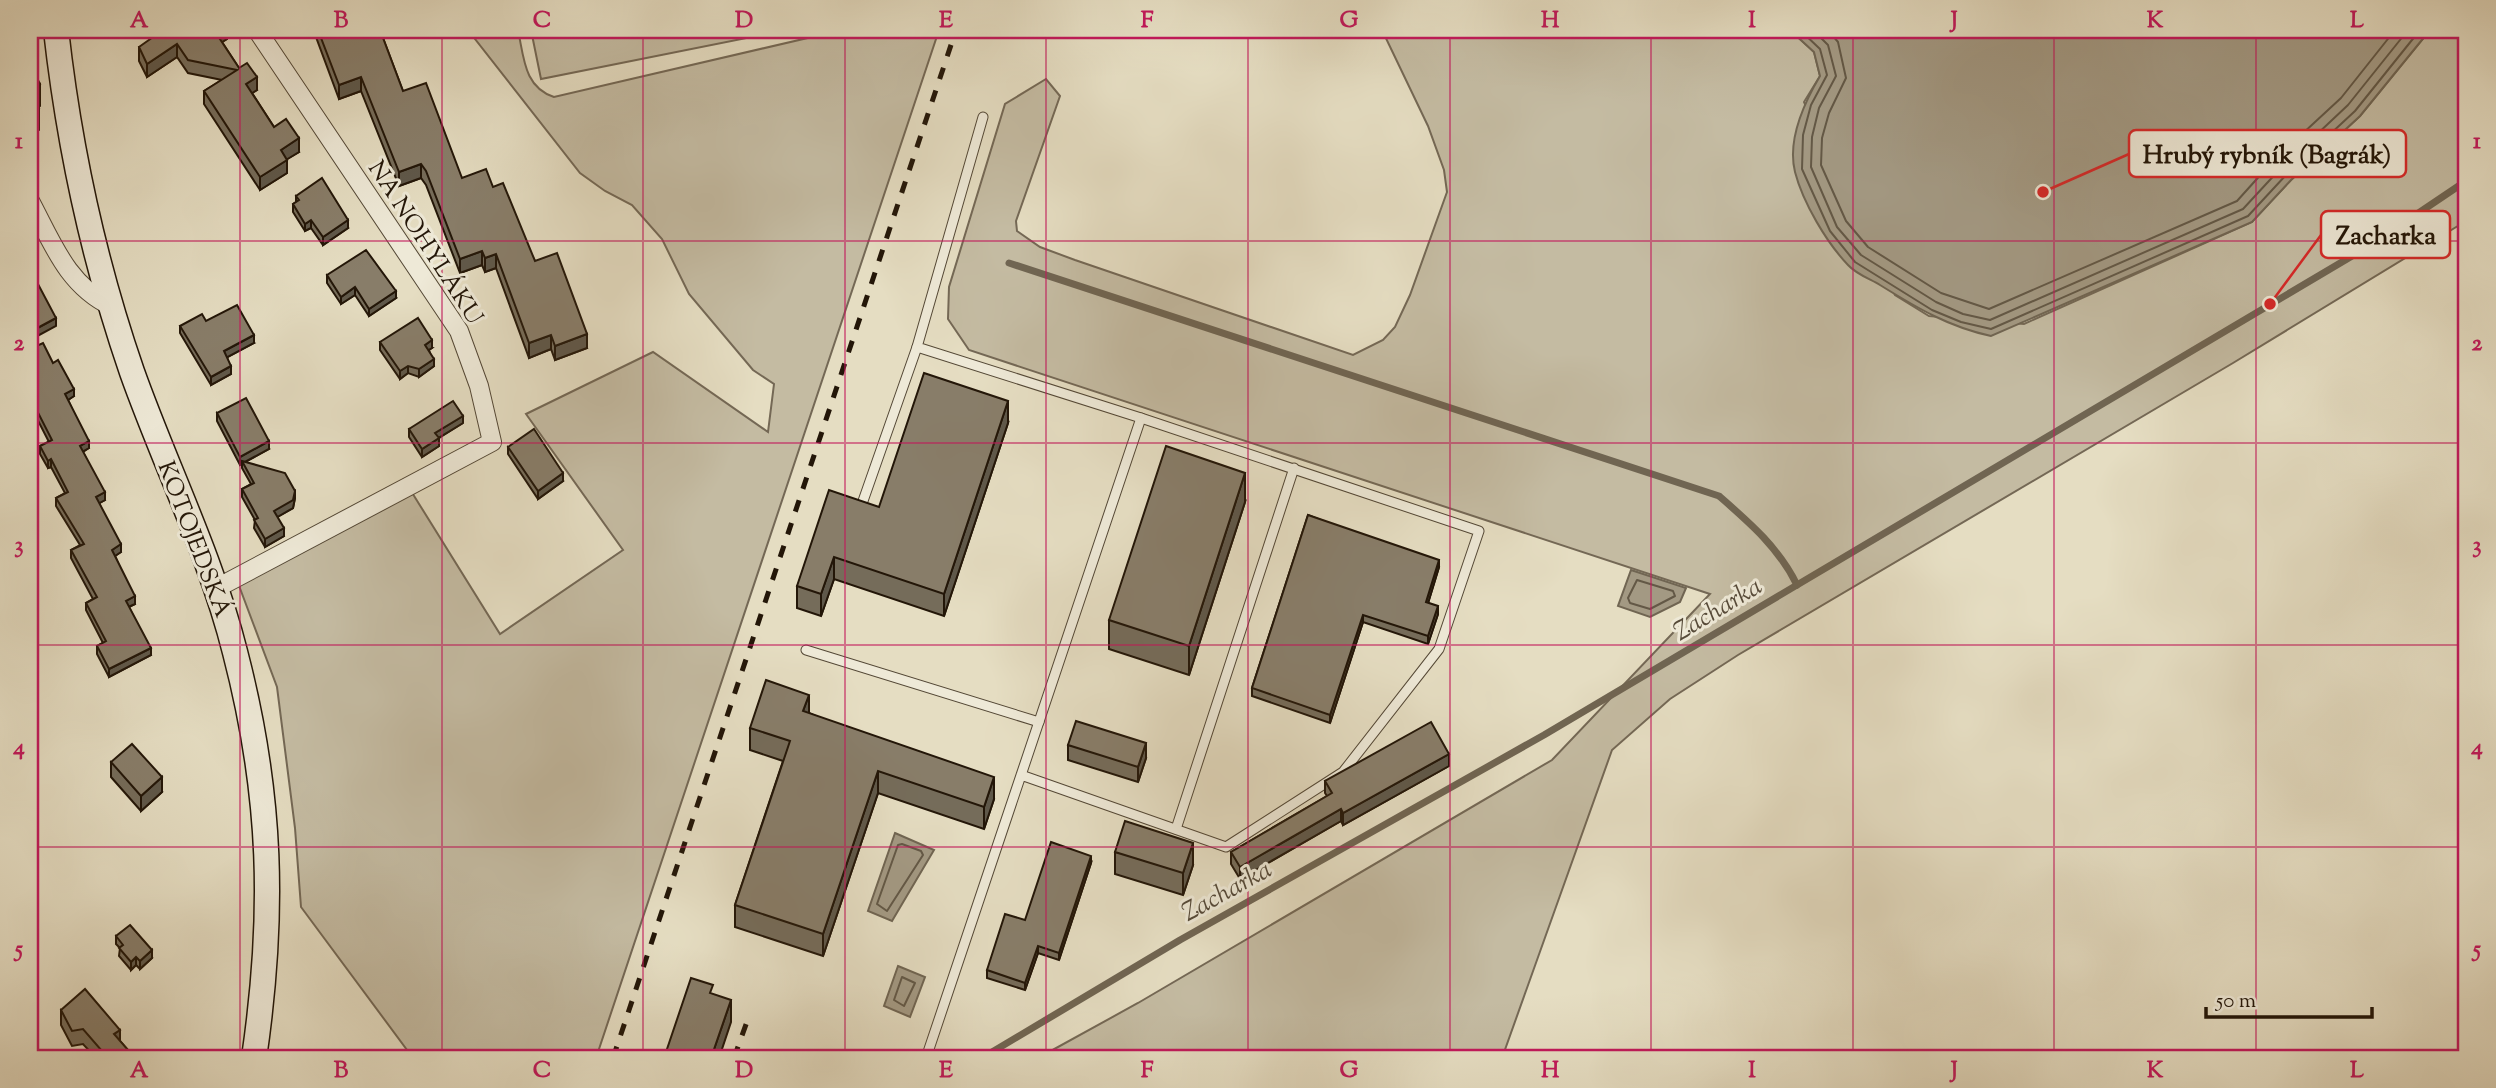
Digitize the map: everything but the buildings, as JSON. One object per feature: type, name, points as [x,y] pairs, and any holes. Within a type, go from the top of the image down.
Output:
[{"type":"main road","name":"KOTOJEDSKÁ","points":[[57,30],[65,93],[87,210],[111,306],[132,372],[215,589],[241,678],[266,828],[268,942],[254,1058]]},
{"type":"street","name":"NA NOHYLÁKU","points":[[215,589],[492,442],[479,386],[459,331],[257,30]]},
{"type":"street","points":[[30,201],[72,278],[88,294],[111,306]]},
{"type":"lane","points":[[863,501],[917,348],[983,117]]},
{"type":"lane","points":[[917,348],[1141,418],[1479,531],[1439,649],[1343,772],[1226,847],[1021,775]]},
{"type":"lane","points":[[926,1058],[1141,418]]},
{"type":"lane","points":[[1176,829],[1294,468]]},
{"type":"lane","points":[[806,650],[1039,722]]},
{"type":"shaded area","points":[[468,30],[518,30],[524,61],[531,79],[544,92],[554,97],[842,30],[939,30],[596,1058],[413,1058],[301,907],[295,828],[277,687],[238,583],[411,491],[500,634],[623,550],[526,414],[653,352],[768,432],[774,384],[753,370],[689,294],[662,239],[632,205],[605,191],[580,173]]},
{"type":"shaded area","points":[[531,30],[786,30],[541,79]]},
{"type":"shaded area","points":[[1382,30],[1790,30],[1814,52],[1820,76],[1804,102],[1895,295],[1929,316],[2024,324],[2252,222],[2291,180],[2360,116],[2430,30],[2466,30],[2466,221],[2233,363],[1738,655],[1670,699],[1612,750],[1502,1058],[1038,1058],[1138,1003],[1552,760],[1710,594],[969,350],[948,319],[949,287],[1005,104],[1046,79],[1060,96],[1016,221],[1017,231],[1040,247],[1075,260],[1353,355],[1383,340],[1395,327],[1410,295],[1447,192],[1444,170],[1428,126]]},
{"type":"water","points":[[1790,30],[2430,30],[2360,116],[2291,180],[2252,222],[1991,336],[1934,316],[1859,274],[1840,256],[1824,234],[1804,197],[1793,160],[1798,122],[1820,76],[1814,52]]},
{"type":"water","points":[[1631,570],[1686,588],[1680,602],[1650,617],[1618,606]]},
{"type":"water","points":[[895,833],[934,850],[892,921],[868,911]]},
{"type":"water","points":[[898,966],[925,977],[910,1017],[884,1006]]},
{"type":"waterway","name":"Zacharka","points":[[982,1058],[1180,940],[1544,735],[2374,243],[2466,181]]},
{"type":"waterway","points":[[1009,263],[1719,496],[1773,548],[1797,585]]},
{"type":"railway","points":[[613,1058],[956,30]]},
{"type":"railway","points":[[734,1058],[749,1016]]},
{"type":"place","name":"Hrubý rybník (Bagrák)","points":[[2043,192]]},
{"type":"place","name":"Zacharka","points":[[2270,304]]}]
